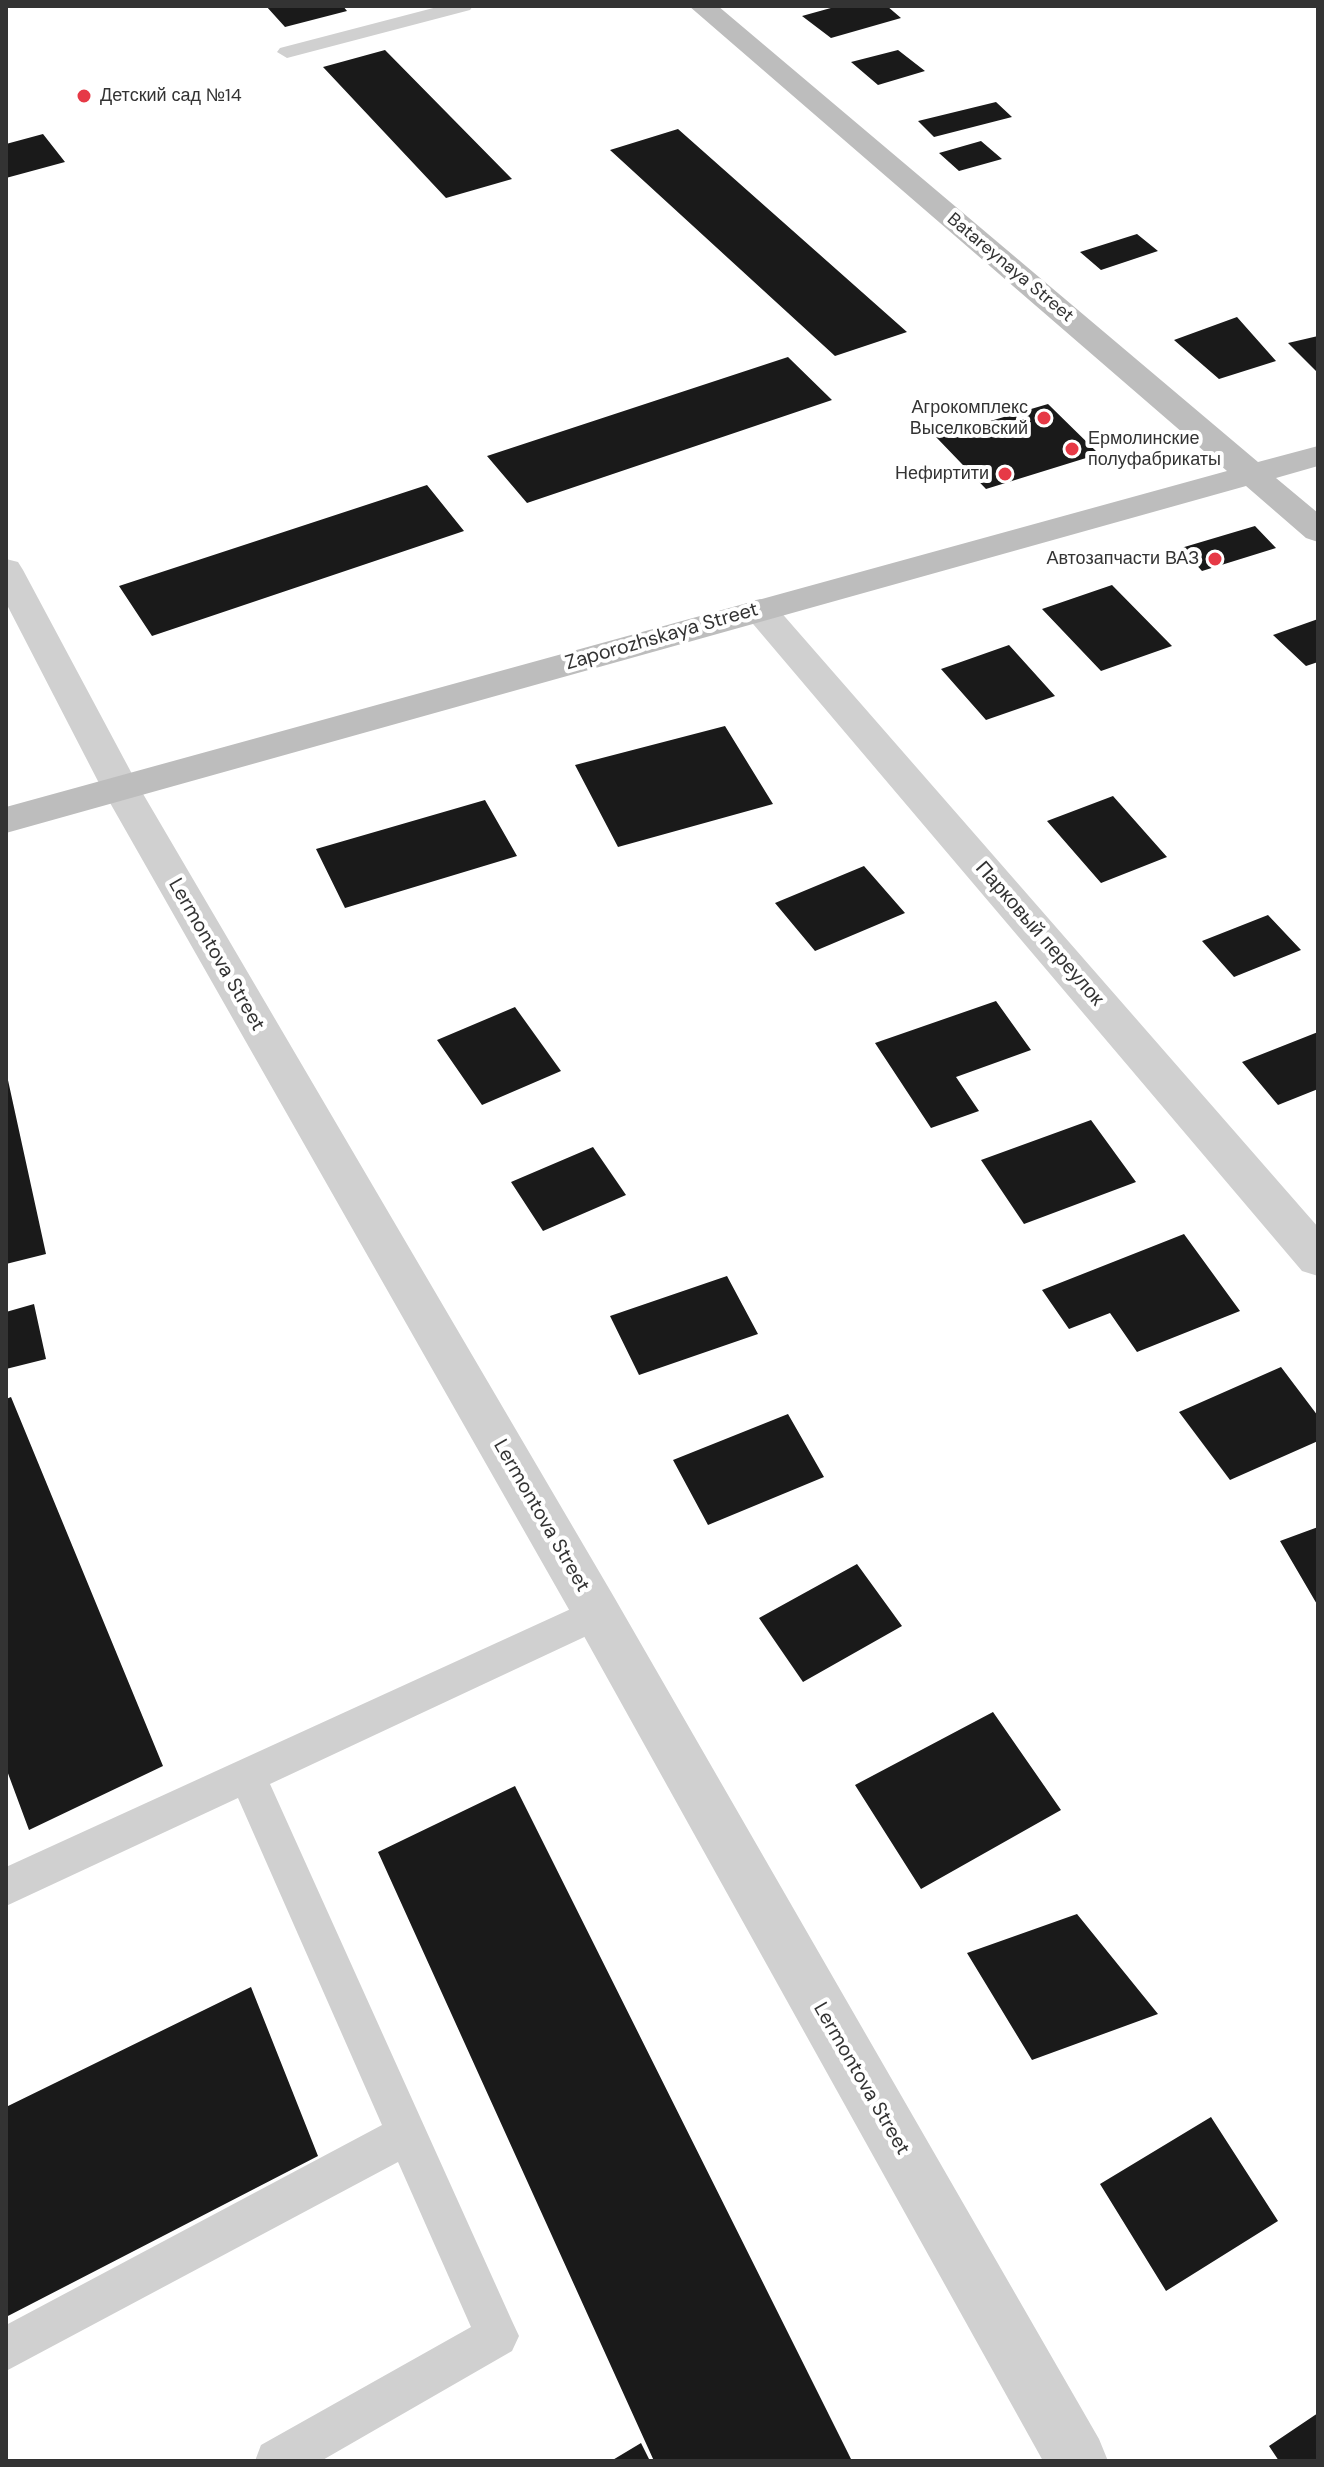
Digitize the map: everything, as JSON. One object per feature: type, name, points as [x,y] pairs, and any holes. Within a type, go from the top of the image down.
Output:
[{"type":"street","name":"Batareynaya Street","points":[[702,6],[1318,531]]},
{"type":"street","name":"Zaporozhskaya Street","points":[[6,820],[1318,456]]},
{"type":"street","name":"Lermontova Street","points":[[6,570],[120,787],[597,1613],[1077,2461]]},
{"type":"street","name":"Парковый переулок","points":[[760,610],[1318,1258]]},
{"type":"lane","points":[[287,52],[463,6]]},
{"type":"lane","points":[[6,1887],[597,1613]]},
{"type":"lane","points":[[247,1776],[497,2336],[277,2461]]},
{"type":"lane","points":[[6,2349],[408,2134]]},
{"type":"building","points":[[266,6],[343,6],[347,11],[285,27]]},
{"type":"building","points":[[838,6],[887,6],[901,18],[831,38],[802,16]]},
{"type":"building","points":[[385,50],[512,179],[446,198],[323,67]]},
{"type":"building","points":[[898,50],[925,71],[878,85],[851,62]]},
{"type":"building","points":[[996,102],[1012,117],[934,137],[918,121]]},
{"type":"building","points":[[678,129],[907,332],[835,356],[610,150]]},
{"type":"building","points":[[43,134],[65,162],[6,178],[6,144]]},
{"type":"building","points":[[981,141],[1002,159],[959,171],[939,153]]},
{"type":"building","points":[[1137,234],[1158,251],[1101,270],[1080,252]]},
{"type":"building","points":[[1237,317],[1276,361],[1219,379],[1174,340]]},
{"type":"building","points":[[1318,336],[1318,373],[1288,343]]},
{"type":"building","points":[[788,357],[832,400],[527,503],[487,456]]},
{"type":"building","points":[[1048,404],[1099,454],[986,489],[936,437]]},
{"type":"building","points":[[427,485],[464,531],[152,636],[119,586]]},
{"type":"building","name":"Автозапчасти ВАЗ","points":[[1255,526],[1276,548],[1202,571],[1181,548]]},
{"type":"building","points":[[1112,585],[1172,646],[1101,671],[1042,609]]},
{"type":"building","points":[[1318,619],[1318,662],[1306,666],[1273,635]]},
{"type":"building","points":[[1009,645],[1055,696],[986,720],[941,669]]},
{"type":"building","points":[[725,726],[773,804],[618,847],[575,765]]},
{"type":"building","points":[[1113,796],[1167,857],[1101,883],[1047,821]]},
{"type":"building","points":[[485,800],[517,856],[345,908],[316,849]]},
{"type":"building","points":[[864,866],[905,913],[815,951],[775,903]]},
{"type":"building","points":[[1268,915],[1301,950],[1234,977],[1202,941]]},
{"type":"building","points":[[996,1001],[1031,1050],[956,1077],[979,1111],[931,1128],[875,1043]]},
{"type":"building","points":[[515,1007],[561,1071],[482,1105],[437,1040]]},
{"type":"building","points":[[1318,1032],[1318,1089],[1278,1105],[1242,1062]]},
{"type":"building","points":[[6,1071],[46,1254],[6,1264]]},
{"type":"building","points":[[1091,1120],[1136,1182],[1024,1224],[981,1160]]},
{"type":"building","points":[[593,1147],[626,1195],[543,1231],[511,1182]]},
{"type":"building","points":[[1184,1234],[1240,1311],[1137,1352],[1110,1313],[1069,1329],[1042,1290]]},
{"type":"building","points":[[727,1276],[758,1334],[639,1375],[610,1316]]},
{"type":"building","points":[[34,1304],[46,1359],[6,1369],[6,1312]]},
{"type":"building","points":[[1281,1367],[1318,1416],[1318,1441],[1230,1480],[1179,1412]]},
{"type":"building","points":[[11,1397],[163,1766],[29,1830],[6,1768],[6,1399]]},
{"type":"building","points":[[788,1414],[824,1477],[708,1525],[673,1460]]},
{"type":"building","points":[[1318,1527],[1318,1606],[1280,1541]]},
{"type":"building","points":[[857,1564],[902,1626],[803,1682],[759,1618]]},
{"type":"building","points":[[993,1712],[1061,1810],[921,1889],[855,1785]]},
{"type":"building","points":[[515,1786],[852,2461],[654,2461],[378,1852]]},
{"type":"building","points":[[1077,1914],[1158,2014],[1032,2060],[967,1953]]},
{"type":"building","points":[[251,1987],[318,2156],[6,2317],[6,2107]]},
{"type":"building","points":[[1211,2117],[1278,2221],[1166,2291],[1100,2184]]},
{"type":"building","points":[[1318,2413],[1318,2461],[1279,2461],[1269,2446]]},
{"type":"building","points":[[641,2443],[650,2461],[611,2461]]},
{"type":"place","name":"Детский сад №14","points":[[84,96]]},
{"type":"place","name":"Агрокомплекс Выселковский","points":[[1044,418]]},
{"type":"place","name":"Ермолинские полуфабрикаты","points":[[1072,449]]},
{"type":"place","name":"Нефиртити","points":[[1005,474]]},
{"type":"place","name":"Автозапчасти ВАЗ","points":[[1215,559]]}]
